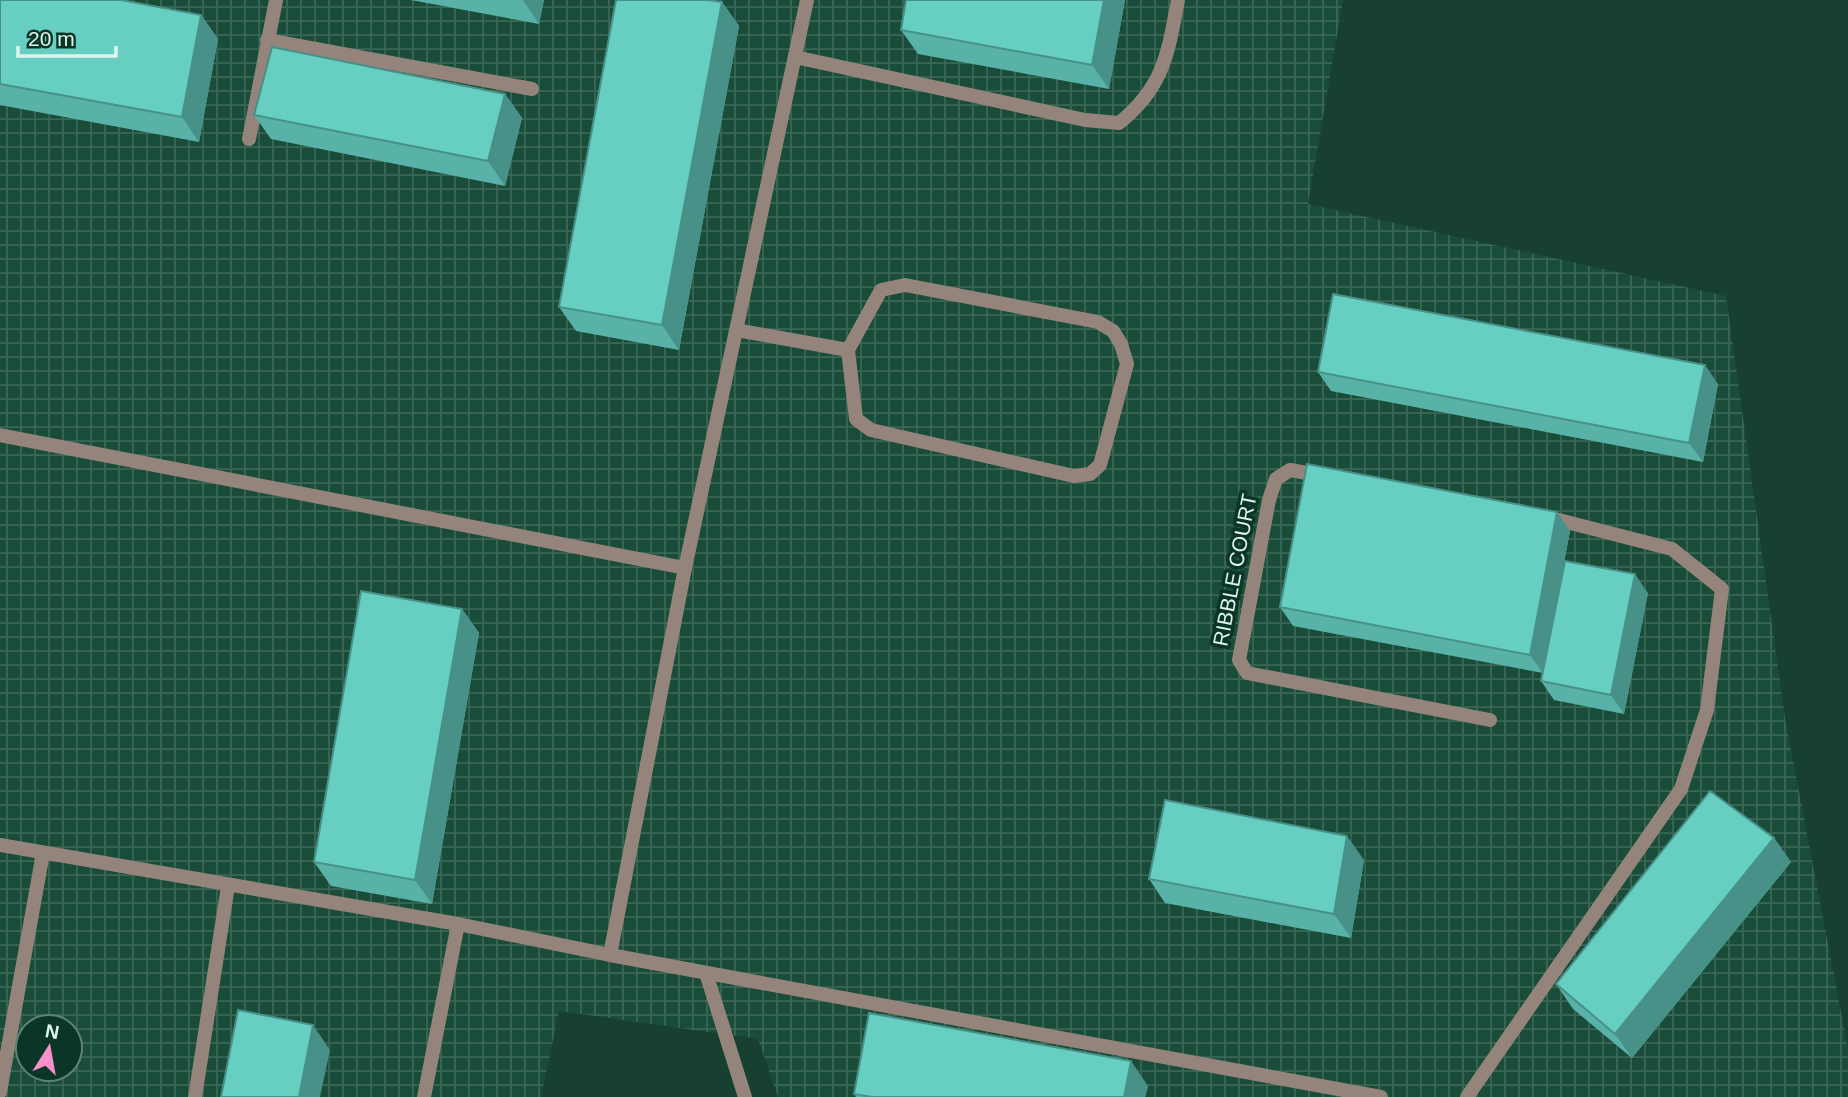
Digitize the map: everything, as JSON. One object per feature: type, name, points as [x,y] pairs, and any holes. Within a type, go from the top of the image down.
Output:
[{"type":"lane","points":[[249,139],[276,0]]},
{"type":"lane","points":[[610,955],[685,568],[807,0]]},
{"type":"lane","points":[[795,57],[1085,120],[1119,123],[1140,106],[1163,69],[1178,0]]},
{"type":"lane","points":[[267,40],[532,89]]},
{"type":"lane","points":[[905,285],[1098,323],[1113,331],[1121,344],[1127,364],[1100,465],[1090,474],[1074,476],[871,430],[856,419],[848,350],[881,290],[905,285]]},
{"type":"lane","points":[[736,330],[848,350]]},
{"type":"lane","points":[[0,435],[685,568]]},
{"type":"lane","name":"RIBBLE COURT","points":[[1343,480],[1290,470],[1276,479],[1269,500],[1238,660],[1247,673],[1266,678],[1490,720]]},
{"type":"lane","points":[[1467,1097],[1681,789],[1707,710],[1722,589],[1672,550],[1531,513]]},
{"type":"lane","points":[[0,845],[458,924],[871,1009],[1381,1097]]},
{"type":"lane","points":[[0,1092],[43,853]]},
{"type":"lane","points":[[195,1097],[228,886]]},
{"type":"lane","points":[[424,1097],[458,924]]},
{"type":"lane","points":[[706,973],[745,1097]]},
{"type":"shaded area","points":[[0,0],[1343,0],[1308,204],[1726,296],[1785,718],[1848,1049],[1848,1097],[778,1097],[758,1039],[559,1011],[541,1097],[0,1097]]},
{"type":"building","points":[[0,0],[121,0],[201,15],[182,117],[0,84]]},
{"type":"building","points":[[616,0],[722,2],[662,325],[559,307]]},
{"type":"building","points":[[906,0],[1104,0],[1092,65],[901,30]]},
{"type":"building","points":[[272,47],[505,94],[488,161],[254,115]]},
{"type":"building","points":[[1333,294],[1705,365],[1689,443],[1318,372]]},
{"type":"building","points":[[1307,464],[1557,512],[1530,655],[1280,607]]},
{"type":"building","points":[[1565,561],[1635,574],[1611,695],[1541,681]]},
{"type":"building","points":[[361,591],[462,609],[415,880],[314,862]]},
{"type":"building","points":[[1710,791],[1774,838],[1615,1034],[1556,984]]},
{"type":"building","points":[[1165,800],[1347,836],[1334,914],[1149,879]]},
{"type":"building","points":[[238,1010],[313,1025],[299,1097],[221,1097]]},
{"type":"building","points":[[869,1013],[1131,1061],[1124,1097],[872,1097],[854,1094]]}]
